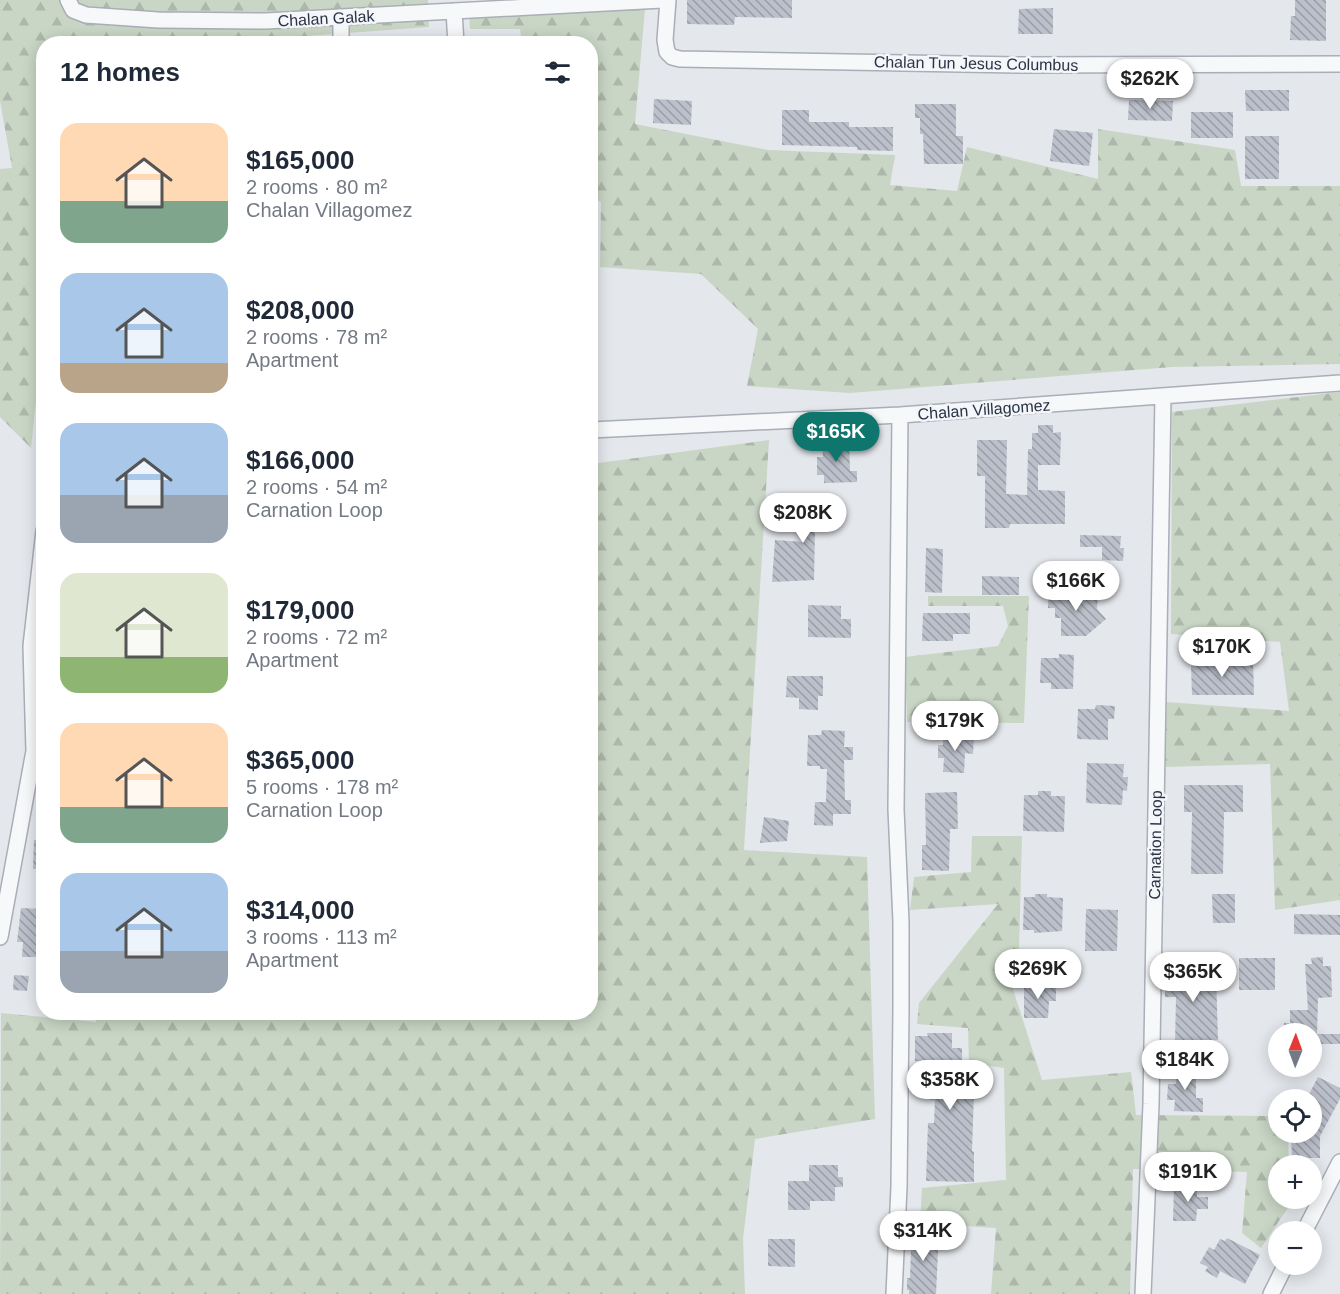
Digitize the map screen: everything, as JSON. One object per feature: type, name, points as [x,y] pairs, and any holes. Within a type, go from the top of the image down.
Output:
[{"type":"street","name":"Chalan Galak","points":[[68,0],[73,10],[78,13],[117,18],[227,21],[341,18],[662,0]]},
{"type":"street","name":"Chalan Tun Jesus Columbus","points":[[668,0],[665,46],[675,58],[1021,65],[1340,64]]},
{"type":"street","points":[[454,11],[456,36]]},
{"type":"street","points":[[341,18],[341,36]]},
{"type":"street","name":"Chalan Villagomez","points":[[598,430],[900,415],[1340,383]]},
{"type":"street","name":"Carnation Loop","points":[[1143,1294],[1151,1094],[1163,396]]},
{"type":"street","points":[[894,1294],[899,1187],[901,1011],[901,922],[896,808],[900,415]]},
{"type":"street","points":[[0,938],[34,752],[31,646],[36,602]]},
{"type":"street","points":[[1310,1221],[1340,1162]]},
{"type":"street","points":[[1270,1294],[1280,1275]]},
{"type":"green space","points":[[0,0],[428,0],[429,27],[306,36],[36,36],[36,400],[31,448],[0,417],[0,169],[12,168],[0,101]]},
{"type":"green space","points":[[645,9],[635,124],[768,150],[895,155],[890,185],[957,191],[967,147],[1098,179],[1098,129],[1235,150],[1241,186],[1340,186],[1340,364],[1172,367],[850,393],[747,386],[758,329],[701,274],[600,267],[598,36],[521,36],[520,29],[470,29],[469,13]]},
{"type":"green space","points":[[1340,392],[1340,900],[1275,910],[1270,764],[1164,767],[1166,702],[1289,711],[1280,642],[1171,634],[1172,412]]},
{"type":"green space","points":[[769,440],[744,850],[867,857],[875,1119],[755,1139],[743,1239],[745,1294],[0,1294],[1,1013],[36,1016],[36,1020],[96,1022],[96,1020],[598,1020],[598,463]]},
{"type":"green space","points":[[928,596],[1029,596],[1024,723],[907,722],[905,657],[998,646],[1008,626],[1003,606],[928,606]]},
{"type":"green space","points":[[972,836],[1022,836],[1019,949],[1066,953],[1068,982],[1027,978],[1013,989],[1042,1080],[1131,1072],[1136,1115],[1268,1116],[1268,1143],[1288,1143],[1289,1155],[1268,1155],[1268,1209],[1287,1209],[1279,1221],[1268,1221],[1268,1238],[1261,1248],[1242,1233],[1247,1172],[1133,1169],[1130,1294],[991,1294],[996,1228],[920,1223],[922,1188],[1006,1180],[1004,1068],[969,1063],[968,1028],[917,1024],[919,1003],[998,904],[910,910],[914,877],[971,872]]},
{"type":"building","points":[[687,0],[792,0],[792,18],[735,17],[734,25],[687,24]]},
{"type":"building","points":[[1295,0],[1326,0],[1326,41],[1290,40],[1291,16],[1295,16]]},
{"type":"building","points":[[1053,8],[1053,34],[1018,34],[1019,9]]},
{"type":"building","points":[[1245,90],[1289,90],[1289,111],[1246,111]]},
{"type":"building","points":[[654,99],[692,101],[691,125],[653,123]]},
{"type":"building","points":[[1129,100],[1173,101],[1172,121],[1128,120]]},
{"type":"building","points":[[915,104],[956,104],[956,136],[963,136],[963,164],[924,164],[923,134],[920,134],[920,118],[915,118]]},
{"type":"building","points":[[782,110],[809,110],[809,122],[849,122],[849,127],[893,127],[893,151],[857,150],[857,147],[782,145]]},
{"type":"building","points":[[1191,112],[1233,112],[1233,138],[1191,138]]},
{"type":"building","points":[[1054,129],[1093,133],[1089,166],[1050,161]]},
{"type":"building","points":[[1245,136],[1279,136],[1279,179],[1245,179]]},
{"type":"building","points":[[1038,425],[1053,425],[1053,433],[1061,432],[1060,465],[1038,465],[1038,490],[1065,491],[1065,524],[1010,524],[1009,528],[985,528],[985,476],[977,476],[977,440],[1007,440],[1006,494],[1027,495],[1028,449],[1032,449],[1032,433],[1038,433]]},
{"type":"building","points":[[849,441],[850,471],[857,471],[857,482],[824,483],[824,475],[817,475],[817,457],[823,457],[822,442]]},
{"type":"building","points":[[815,498],[833,498],[833,530],[815,530],[814,580],[772,582],[775,540],[804,542],[804,501],[815,501]]},
{"type":"building","points":[[1080,535],[1121,536],[1120,548],[1124,548],[1123,561],[1102,560],[1102,547],[1080,547]]},
{"type":"building","points":[[926,548],[943,549],[942,593],[925,592]]},
{"type":"building","points":[[982,576],[1019,577],[1019,595],[982,595]]},
{"type":"building","points":[[1048,592],[1098,593],[1097,609],[1106,619],[1086,636],[1061,636],[1061,618],[1055,618],[1055,608],[1048,608]]},
{"type":"building","points":[[808,605],[841,606],[841,619],[851,619],[851,638],[808,637]]},
{"type":"building","points":[[923,613],[970,613],[970,634],[953,634],[953,641],[922,641]]},
{"type":"building","points":[[1059,654],[1074,655],[1073,689],[1051,689],[1051,683],[1040,683],[1041,658],[1059,658]]},
{"type":"building","points":[[1196,656],[1209,656],[1209,661],[1253,661],[1254,695],[1192,695],[1191,666],[1196,666]]},
{"type":"building","points":[[787,676],[823,676],[823,696],[818,696],[818,710],[799,709],[799,698],[786,697]]},
{"type":"building","points":[[1096,705],[1115,706],[1114,719],[1108,719],[1108,740],[1077,739],[1078,709],[1095,709]]},
{"type":"building","points":[[822,730],[845,731],[844,747],[853,747],[853,760],[844,760],[845,800],[851,800],[851,814],[833,814],[833,826],[814,825],[815,802],[826,802],[827,769],[820,769],[820,766],[807,766],[808,735],[821,735]]},
{"type":"building","points":[[943,734],[974,735],[973,754],[965,753],[964,773],[943,772],[944,758],[938,758],[938,745],[943,745]]},
{"type":"building","points":[[1087,763],[1124,764],[1123,777],[1128,777],[1127,791],[1123,790],[1122,805],[1086,803]]},
{"type":"building","points":[[1184,785],[1243,785],[1243,812],[1224,812],[1223,874],[1191,874],[1192,812],[1184,812]]},
{"type":"building","points":[[1038,791],[1051,791],[1051,796],[1065,796],[1064,832],[1023,831],[1024,795],[1038,795]]},
{"type":"building","points":[[957,792],[958,829],[950,829],[949,871],[922,870],[922,845],[926,845],[925,793]]},
{"type":"building","points":[[764,817],[789,821],[787,841],[760,843]]},
{"type":"building","points":[[34,840],[36,840],[36,869],[33,869]]},
{"type":"building","points":[[1035,894],[1063,898],[1062,931],[1034,933],[1034,930],[1023,930],[1024,897],[1035,897]]},
{"type":"building","points":[[1212,894],[1235,894],[1235,923],[1213,923]]},
{"type":"building","points":[[21,908],[36,909],[36,957],[22,957],[23,942],[17,942]]},
{"type":"building","points":[[1086,909],[1118,910],[1117,951],[1085,951]]},
{"type":"building","points":[[1294,914],[1340,915],[1340,935],[1294,934]]},
{"type":"building","points":[[1323,957],[1323,966],[1331,966],[1332,997],[1318,998],[1317,1023],[1290,1023],[1290,1010],[1308,1010],[1305,964],[1312,964],[1311,958]]},
{"type":"building","points":[[1239,958],[1275,958],[1275,990],[1239,990]]},
{"type":"building","points":[[1165,965],[1200,965],[1200,973],[1216,973],[1218,1040],[1198,1040],[1198,1045],[1175,1045],[1176,997],[1165,997]]},
{"type":"building","points":[[14,975],[29,976],[27,991],[13,990]]},
{"type":"building","points":[[1024,985],[1056,985],[1056,1001],[1049,1001],[1048,1018],[1024,1018]]},
{"type":"building","points":[[927,1033],[952,1033],[952,1048],[962,1048],[962,1073],[983,1073],[983,1092],[974,1092],[972,1151],[974,1152],[974,1182],[926,1181],[928,1123],[934,1123],[935,1100],[930,1100],[930,1087],[937,1087],[937,1061],[915,1061],[915,1036],[928,1036]]},
{"type":"building","points":[[1322,1034],[1340,1034],[1340,1044],[1322,1044]]},
{"type":"building","points":[[1177,1065],[1196,1066],[1196,1098],[1203,1098],[1203,1112],[1174,1111],[1175,1100],[1167,1100],[1168,1084],[1176,1084]]},
{"type":"building","points":[[1318,1077],[1340,1088],[1340,1099],[1322,1132],[1322,1089],[1312,1089]]},
{"type":"building","points":[[1291,1143],[1320,1143],[1320,1155],[1292,1155]]},
{"type":"building","points":[[809,1165],[838,1165],[838,1177],[843,1177],[843,1187],[835,1187],[835,1201],[810,1201],[810,1210],[788,1210],[788,1181],[809,1181]]},
{"type":"building","points":[[1174,1185],[1197,1185],[1197,1197],[1208,1197],[1208,1209],[1197,1209],[1196,1221],[1173,1221]]},
{"type":"building","points":[[912,1229],[939,1230],[936,1294],[909,1294],[907,1290],[911,1250],[908,1250]]},
{"type":"building","points":[[1227,1238],[1260,1255],[1245,1284],[1220,1271],[1217,1278],[1205,1271],[1208,1267],[1200,1263],[1209,1247],[1214,1250],[1220,1239],[1225,1241]]},
{"type":"building","points":[[768,1239],[795,1239],[795,1267],[768,1266]]}]
